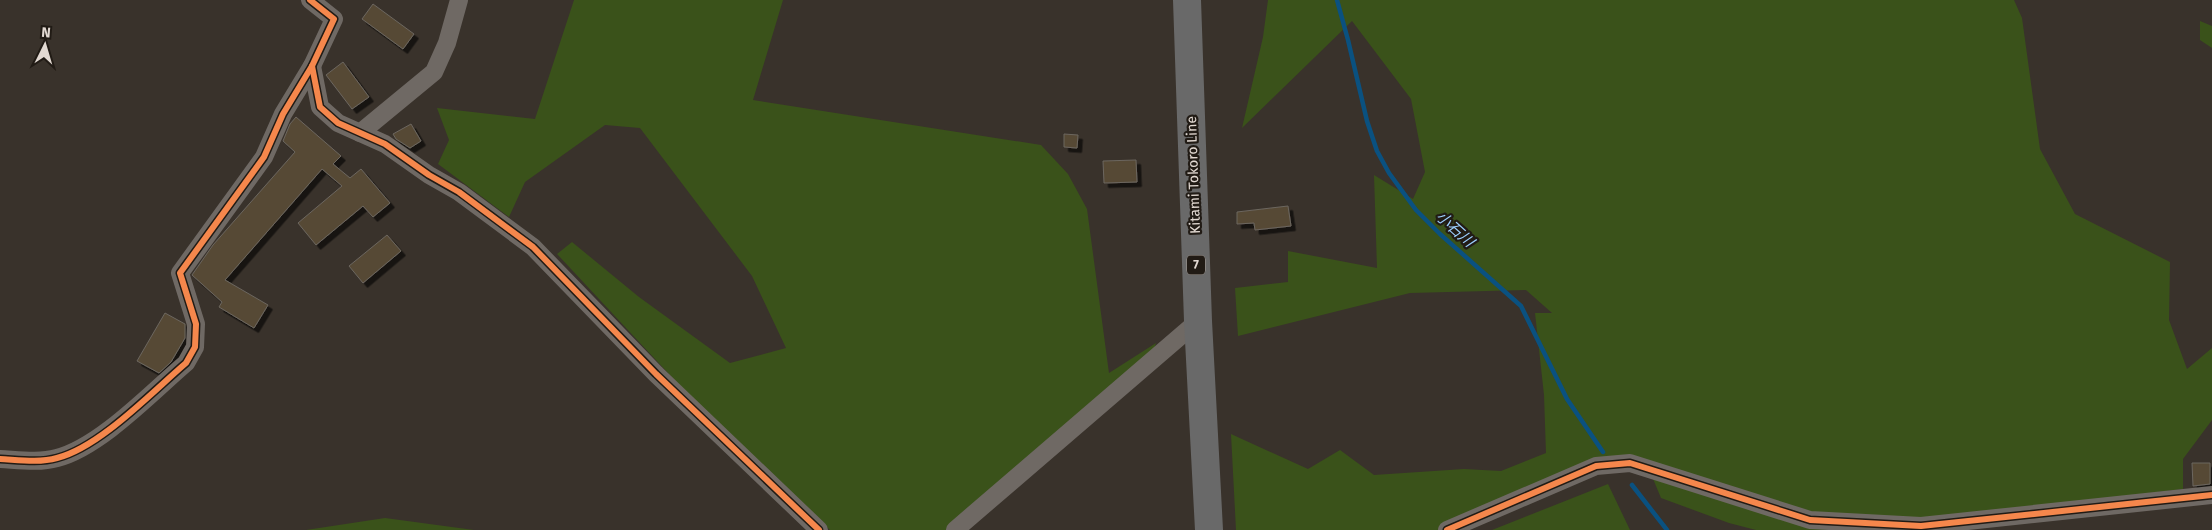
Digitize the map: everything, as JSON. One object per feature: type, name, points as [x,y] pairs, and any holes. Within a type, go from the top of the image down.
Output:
[{"type":"main road","name":"Kitami Tokoro Line","points":[[1187,0],[1198,321],[1210,530]]},
{"type":"street","points":[[0,460],[40,461],[58,458],[99,438],[186,362],[196,347],[196,324],[180,273],[264,157],[283,114],[312,66],[334,19],[310,0]]},
{"type":"street","points":[[360,133],[434,72],[447,43],[459,0]]},
{"type":"street","points":[[312,66],[320,107],[338,123],[385,144],[429,175],[459,192],[533,247],[656,374],[819,530]]},
{"type":"street","points":[[955,530],[1198,321]]},
{"type":"street","points":[[1447,530],[1596,466],[1630,463],[1810,520],[1921,526],[2212,495]]},
{"type":"green space","points":[[574,0],[783,0],[753,100],[1041,145],[1068,174],[1087,209],[1109,373],[1156,343],[1151,358],[946,530],[830,530],[710,418],[557,254],[572,242],[639,297],[730,363],[786,348],[752,276],[640,128],[605,125],[525,182],[509,217],[438,164],[449,140],[437,108],[535,119]]},
{"type":"green space","points":[[1268,0],[2014,0],[2022,18],[2040,149],[2075,214],[2170,262],[2169,320],[2187,369],[2212,348],[2212,420],[2183,459],[2183,489],[1957,516],[1947,530],[1756,530],[1729,523],[1661,498],[1646,462],[1600,457],[1439,530],[1236,530],[1231,434],[1308,469],[1340,450],[1374,475],[1464,469],[1501,471],[1546,453],[1544,395],[1535,313],[1552,313],[1526,290],[1410,293],[1238,336],[1235,288],[1288,282],[1288,251],[1377,268],[1374,175],[1413,199],[1425,172],[1411,99],[1352,21],[1242,128],[1263,37]]},
{"type":"green space","points":[[2200,21],[2212,26],[2212,48],[2200,40]]},
{"type":"green space","points":[[1608,484],[1630,530],[1492,530]]},
{"type":"green space","points":[[385,518],[474,530],[306,530]]},
{"type":"building","points":[[373,4],[414,34],[403,49],[362,19]]},
{"type":"building","points":[[343,62],[369,97],[352,109],[326,75]]},
{"type":"building","points":[[296,117],[341,156],[333,164],[350,178],[361,169],[390,203],[373,217],[363,206],[316,245],[298,223],[342,186],[322,169],[225,280],[268,305],[254,328],[219,307],[222,302],[192,275],[213,245],[295,152],[283,141],[290,124]]},
{"type":"building","points":[[411,124],[421,141],[410,148],[396,139],[393,134]]},
{"type":"building","points":[[1064,134],[1078,135],[1077,148],[1064,147]]},
{"type":"building","points":[[1136,160],[1137,182],[1104,183],[1103,161]]},
{"type":"building","points":[[1288,206],[1291,226],[1255,230],[1254,223],[1237,224],[1237,212]]},
{"type":"building","points":[[387,235],[401,251],[363,283],[349,266]]},
{"type":"building","points":[[165,313],[185,324],[185,338],[171,362],[159,373],[137,361]]},
{"type":"building","points":[[2192,463],[2210,463],[2210,484],[2193,486]]},
{"type":"waterway","name":"小石川","points":[[1337,0],[1367,121],[1377,151],[1389,173],[1416,210],[1440,234],[1521,306],[1567,399],[1603,452]]},
{"type":"waterway","name":"小石川","points":[[1632,485],[1667,530]]},
{"type":"cycle path","points":[[0,459],[29,461],[57,458],[91,443],[125,417],[186,363],[195,347],[196,324],[180,273],[264,157],[283,114],[312,66],[334,19],[310,0]]},
{"type":"cycle path","points":[[312,66],[320,107],[338,123],[385,144],[429,175],[459,192],[533,247],[656,374],[819,530]]},
{"type":"cycle path","points":[[1447,530],[1596,466],[1630,463],[1810,520],[1921,526],[2212,495]]}]
